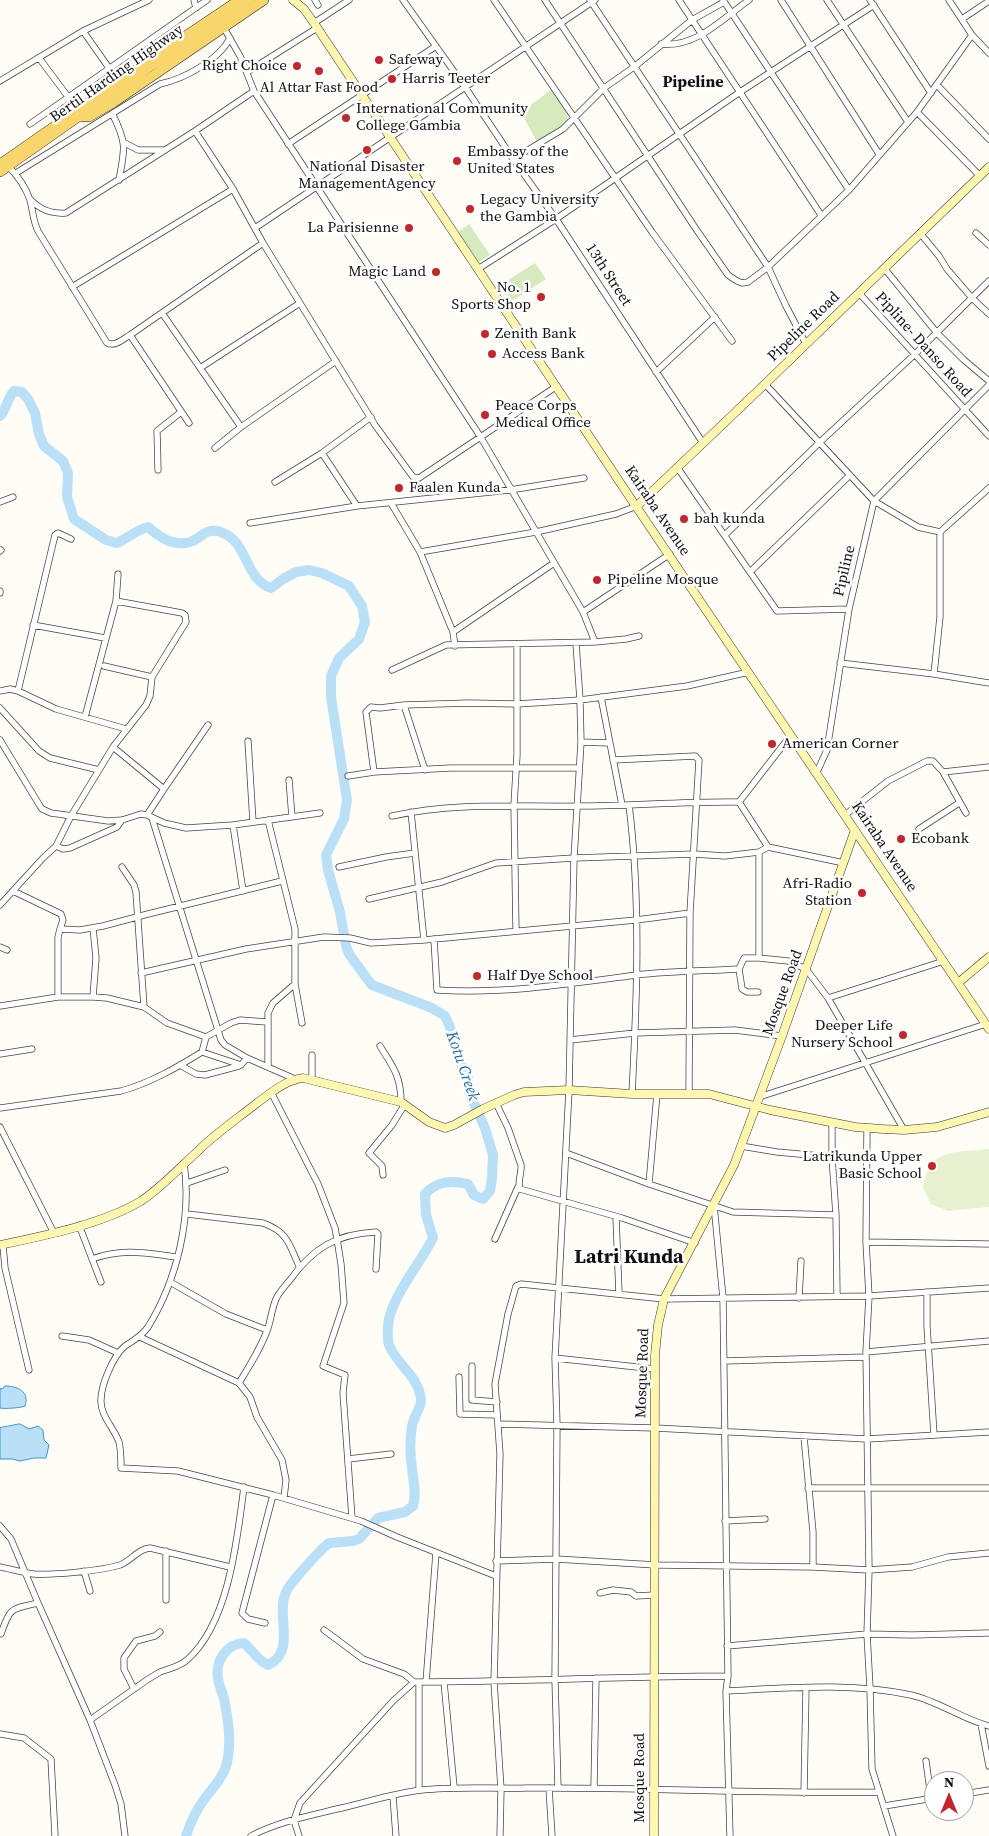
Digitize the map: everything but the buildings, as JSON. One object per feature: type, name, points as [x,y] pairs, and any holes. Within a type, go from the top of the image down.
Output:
[{"type":"main road","points":[[229,0],[99,88],[85,101],[78,114],[89,117],[113,103],[264,0]]},
{"type":"main road","name":"Bertil Harding Highway","points":[[88,107],[152,58],[239,0]]},
{"type":"main road","name":"Bertil Harding Highway","points":[[0,172],[4,165],[88,107],[251,0]]},
{"type":"street","points":[[0,81],[84,31],[149,0]]},
{"type":"street","points":[[194,0],[196,8]]},
{"type":"street","points":[[30,124],[207,0]]},
{"type":"street","points":[[293,0],[304,9]]},
{"type":"street","points":[[302,0],[304,9]]},
{"type":"street","points":[[247,72],[349,0]]},
{"type":"street","name":"13th Street","points":[[403,0],[556,219],[703,443]]},
{"type":"street","points":[[494,0],[652,232],[732,341]]},
{"type":"street","points":[[545,0],[696,229],[728,274],[737,281],[748,282],[768,267],[849,190],[917,112],[972,35]]},
{"type":"street","points":[[679,0],[821,216]]},
{"type":"street","points":[[661,44],[682,44],[702,35],[749,0]]},
{"type":"street","points":[[782,0],[879,154]]},
{"type":"street","points":[[827,0],[908,122]]},
{"type":"street","points":[[949,0],[972,35],[989,53]]},
{"type":"street","points":[[255,228],[562,24],[592,1],[768,267],[806,344]]},
{"type":"street","points":[[513,159],[556,134],[576,118],[604,88],[634,67],[692,20],[724,1],[849,190]]},
{"type":"street","points":[[962,19],[989,1]]},
{"type":"street","points":[[478,269],[556,219],[740,92],[843,25],[872,2],[930,92]]},
{"type":"street","name":"Kairaba Avenue","points":[[304,9],[987,1026]]},
{"type":"street","points":[[224,28],[247,72],[254,90],[480,436],[582,612],[595,642]]},
{"type":"street","points":[[84,31],[109,68]]},
{"type":"street","points":[[16,173],[113,115],[160,84],[175,81],[188,75],[220,52],[230,38]]},
{"type":"street","points":[[288,144],[436,46]]},
{"type":"street","points":[[39,58],[68,98]]},
{"type":"street","points":[[937,85],[989,139]]},
{"type":"street","points":[[4,165],[16,173],[30,199],[36,206],[44,210],[66,213],[195,131],[254,90]]},
{"type":"street","points":[[917,112],[980,176]]},
{"type":"street","points":[[113,115],[125,143],[119,180]]},
{"type":"street","points":[[195,131],[233,189],[263,243],[371,417],[416,479],[557,386]]},
{"type":"street","points":[[125,143],[138,150],[165,150]]},
{"type":"street","name":"Pipeline Road","points":[[637,506],[766,384],[989,167]]},
{"type":"street","points":[[72,287],[233,189]]},
{"type":"street","points":[[30,199],[36,226],[107,343],[114,345],[263,243]]},
{"type":"street","points":[[920,233],[947,269],[972,298],[989,314]]},
{"type":"street","points":[[976,233],[989,246]]},
{"type":"street","points":[[874,501],[965,410],[989,383],[937,333],[884,268]]},
{"type":"street","points":[[725,535],[989,281]]},
{"type":"street","name":"Pipline- Danso Road","points":[[859,293],[989,436]]},
{"type":"street","points":[[200,368],[300,302]]},
{"type":"street","points":[[162,313],[241,427]]},
{"type":"street","points":[[656,372],[715,317]]},
{"type":"street","points":[[130,335],[189,424]]},
{"type":"street","points":[[215,448],[241,427],[336,361]]},
{"type":"street","points":[[766,384],[874,501],[918,526],[940,532]]},
{"type":"street","points":[[158,470],[157,431],[182,412]]},
{"type":"street","points":[[275,482],[322,453],[371,417]]},
{"type":"street","points":[[322,453],[357,506]]},
{"type":"street","points":[[677,467],[777,611],[850,609]]},
{"type":"street","points":[[750,572],[850,475]]},
{"type":"street","points":[[250,522],[357,506],[510,490],[584,478]]},
{"type":"street","points":[[934,674],[940,617],[940,532],[989,488]]},
{"type":"street","points":[[0,502],[13,497]]},
{"type":"street","name":"Pipiline","points":[[817,772],[827,750],[850,609],[874,501]]},
{"type":"street","points":[[391,503],[420,552],[453,632],[455,646]]},
{"type":"street","points":[[420,552],[536,532],[616,514],[637,506]]},
{"type":"street","points":[[18,691],[55,535],[58,533],[71,539]]},
{"type":"street","points":[[582,612],[670,554]]},
{"type":"street","points":[[453,632],[554,563]]},
{"type":"street","points":[[85,717],[116,601],[118,574]]},
{"type":"street","points":[[0,905],[56,846],[71,816],[114,746],[146,705],[150,696],[152,677],[186,622],[185,615],[182,612],[116,601]]},
{"type":"street","points":[[33,625],[105,638]]},
{"type":"street","points":[[392,670],[442,646],[576,643],[620,640],[639,636]]},
{"type":"street","points":[[558,1788],[555,1678],[557,1425],[555,1358],[569,1090],[570,984],[580,742],[580,700],[576,643]]},
{"type":"street","points":[[516,932],[514,805],[517,644]]},
{"type":"street","points":[[840,663],[934,674],[989,683]]},
{"type":"street","points":[[104,666],[152,677]]},
{"type":"street","points":[[374,772],[366,712],[370,707],[469,703],[517,704],[580,700],[687,686],[749,672]]},
{"type":"street","points":[[0,691],[10,689],[18,691],[56,709],[126,729]]},
{"type":"street","points":[[601,697],[622,805]]},
{"type":"street","points":[[404,705],[425,770]]},
{"type":"street","points":[[0,708],[39,751],[50,758],[99,770]]},
{"type":"street","points":[[208,725],[164,789],[150,816],[181,907],[218,1031],[225,1045],[247,1058],[295,1079]]},
{"type":"street","points":[[738,802],[791,735]]},
{"type":"street","points":[[0,740],[42,809],[71,816],[108,821],[122,820],[134,815],[150,816],[164,823],[186,828],[233,825],[320,813]]},
{"type":"street","points":[[248,741],[253,822]]},
{"type":"street","points":[[580,742],[610,742]]},
{"type":"street","points":[[114,746],[164,789]]},
{"type":"street","points":[[613,760],[698,757],[699,760],[690,913],[689,1094]]},
{"type":"street","points":[[845,815],[888,782],[922,763],[933,761],[943,772],[966,813]]},
{"type":"street","points":[[348,776],[374,772],[425,770],[516,767],[578,768]]},
{"type":"street","points":[[943,772],[989,767]]},
{"type":"street","points":[[289,780],[292,817]]},
{"type":"street","points":[[392,816],[461,806],[576,806],[696,801],[738,802]]},
{"type":"street","points":[[738,802],[768,847]]},
{"type":"street","points":[[920,829],[959,802]]},
{"type":"street","points":[[629,805],[634,856],[638,975],[632,1094]]},
{"type":"street","points":[[411,812],[424,940]]},
{"type":"street","points":[[56,846],[70,848],[117,827],[122,820]]},
{"type":"street","points":[[268,820],[295,929],[295,984],[302,1023]]},
{"type":"street","points":[[233,825],[243,891]]},
{"type":"street","name":"Mosque Road","points":[[654,1836],[655,1369],[657,1334],[664,1299],[695,1243],[741,1146],[855,830]]},
{"type":"street","points":[[369,899],[442,882],[496,863],[694,854],[725,856],[759,852],[768,847],[844,864]]},
{"type":"street","points":[[759,852],[759,958]]},
{"type":"street","points":[[339,867],[386,857],[415,854]]},
{"type":"street","points":[[122,867],[134,885],[136,892],[144,1007]]},
{"type":"street","points":[[60,929],[80,930],[93,928],[282,881]]},
{"type":"street","points":[[13,891],[61,914],[63,920],[58,937],[58,997]]},
{"type":"street","points":[[141,974],[246,949],[324,937],[350,938],[371,943],[424,940],[636,920],[690,913]]},
{"type":"street","points":[[93,928],[96,958],[93,997]]},
{"type":"street","points":[[434,939],[437,990],[491,992],[638,975],[739,969]]},
{"type":"street","points":[[0,947],[7,950]]},
{"type":"street","points":[[958,983],[989,957]]},
{"type":"street","points":[[758,992],[742,990],[739,969],[744,958],[788,961],[806,968],[828,998],[904,1130]]},
{"type":"street","points":[[828,998],[944,961]]},
{"type":"street","points":[[268,1067],[268,1013],[273,1003],[295,984]]},
{"type":"street","points":[[0,1006],[58,997],[93,997],[144,1007],[167,1023],[187,1032],[206,1037],[231,1022],[240,1020],[267,1022]]},
{"type":"street","points":[[759,1097],[987,1026]]},
{"type":"street","points":[[570,1040],[635,1033],[735,1030],[782,1036]]},
{"type":"street","points":[[0,1108],[121,1091],[146,1082],[202,1052],[206,1037]]},
{"type":"street","points":[[380,1046],[398,1076],[403,1103],[392,1126],[369,1153],[382,1166],[383,1175]]},
{"type":"street","points":[[0,1054],[32,1049]]},
{"type":"street","points":[[202,1052],[241,1065]]},
{"type":"street","points":[[312,1055],[312,1080]]},
{"type":"street","points":[[180,1065],[196,1074],[205,1075],[241,1065],[247,1058]]},
{"type":"street","points":[[29,1370],[1,1245],[114,1214],[141,1200],[159,1187],[218,1133],[271,1092],[295,1079],[312,1080],[403,1103],[438,1126],[445,1128],[496,1103],[524,1092],[569,1090],[632,1094],[709,1094],[832,1122],[866,1128],[904,1130],[950,1124],[989,1112]]},
{"type":"street","points":[[271,1092],[318,1184],[335,1228],[341,1264],[344,1303],[323,1366],[345,1375],[343,1393],[352,1518]]},
{"type":"street","points":[[648,1184],[656,1094]]},
{"type":"street","points":[[495,1239],[518,1187],[521,1165],[508,1128],[496,1103]]},
{"type":"street","points":[[832,1122],[837,1296]]},
{"type":"street","points":[[866,1128],[868,1296],[866,1354],[869,1570],[867,1634],[872,1769],[893,1836]]},
{"type":"street","points":[[1,1129],[54,1232]]},
{"type":"street","points":[[741,1146],[777,1152],[832,1157]]},
{"type":"street","points":[[566,1153],[648,1184],[733,1212],[836,1214]]},
{"type":"street","points":[[184,1163],[187,1183],[187,1214],[170,1282],[148,1327],[118,1354],[103,1388],[102,1409],[119,1442],[121,1468],[178,1471],[284,1498],[372,1525],[436,1553],[496,1576]]},
{"type":"street","points":[[187,1183],[225,1170]]},
{"type":"street","points":[[518,1187],[695,1243]]},
{"type":"street","points":[[714,1205],[724,1298],[728,1676],[726,1691],[730,1836]]},
{"type":"street","points":[[187,1214],[263,1223],[273,1226],[285,1236],[299,1266]]},
{"type":"street","points":[[616,1217],[619,1294]]},
{"type":"street","points":[[79,1225],[101,1282]]},
{"type":"street","points":[[239,1382],[254,1360],[267,1330],[276,1299],[299,1266],[316,1251],[337,1239],[357,1233],[376,1232],[378,1234],[376,1269]]},
{"type":"street","points":[[866,1242],[989,1244]]},
{"type":"street","points":[[92,1259],[110,1253],[133,1252],[177,1257]]},
{"type":"street","points":[[799,1298],[801,1261]]},
{"type":"street","points":[[170,1282],[226,1314],[267,1330]]},
{"type":"street","points":[[500,1836],[501,1789],[494,1682],[500,1454],[495,1384],[516,1286],[521,1284],[559,1287],[664,1299],[868,1296],[989,1288]]},
{"type":"street","points":[[926,1292],[934,1435]]},
{"type":"street","points":[[62,1336],[89,1340],[118,1354]]},
{"type":"street","points":[[140,1336],[239,1382],[250,1397],[257,1417],[282,1460],[286,1480],[284,1498]]},
{"type":"street","points":[[724,1361],[866,1354],[989,1341]]},
{"type":"street","points":[[555,1358],[655,1369]]},
{"type":"street","points":[[472,1366],[472,1400],[497,1402]]},
{"type":"street","points":[[459,1377],[460,1414],[497,1415]]},
{"type":"street","points":[[498,1424],[655,1428],[867,1439],[989,1432]]},
{"type":"street","points":[[804,1437],[813,1532],[813,1567]]},
{"type":"street","points":[[348,1459],[391,1454]]},
{"type":"street","points":[[808,1488],[868,1486],[989,1488]]},
{"type":"street","points":[[90,1720],[161,1672],[186,1661],[201,1646],[216,1620],[236,1548],[244,1487]]},
{"type":"street","points":[[265,1623],[248,1619],[242,1613],[273,1495]]},
{"type":"street","points":[[725,1521],[765,1519]]},
{"type":"street","points":[[0,1526],[11,1539],[90,1720],[121,1804],[125,1836]]},
{"type":"street","points":[[0,1567],[34,1574],[84,1571],[120,1565],[145,1548],[230,1566]]},
{"type":"street","points":[[166,1551],[166,1600]]},
{"type":"street","points":[[426,1682],[436,1553]]},
{"type":"street","points":[[496,1561],[556,1559],[656,1565],[813,1567],[869,1570],[912,1567],[948,1557],[989,1553]]},
{"type":"street","points":[[84,1571],[90,1591]]},
{"type":"street","points":[[600,1593],[613,1590],[631,1592],[636,1596],[655,1595]]},
{"type":"street","points":[[2,1634],[7,1616],[12,1610],[38,1603]]},
{"type":"street","points":[[324,1630],[363,1659],[404,1674],[416,1682],[728,1676]]},
{"type":"street","points":[[134,1689],[124,1669],[124,1658],[136,1641],[154,1636],[160,1632]]},
{"type":"street","points":[[727,1646],[867,1634],[989,1633]]},
{"type":"street","points":[[594,1788],[596,1678]]},
{"type":"street","points":[[416,1682],[420,1790]]},
{"type":"street","points":[[299,1836],[294,1820],[300,1803],[393,1701],[416,1682]]},
{"type":"street","points":[[444,1682],[454,1787]]},
{"type":"street","points":[[804,1793],[806,1688]]},
{"type":"street","points":[[726,1691],[870,1688],[923,1698],[989,1726]]},
{"type":"street","points":[[981,1724],[989,1766]]},
{"type":"street","points":[[0,1734],[24,1738],[51,1758],[55,1836]]},
{"type":"street","points":[[926,1761],[928,1771]]},
{"type":"street","points":[[251,1836],[267,1828],[294,1820],[393,1796],[420,1790],[454,1787],[729,1790],[804,1793],[878,1792]]},
{"type":"street","points":[[549,1788],[552,1836]]},
{"type":"street","points":[[974,1792],[989,1790]]},
{"type":"street","points":[[393,1796],[396,1836]]},
{"type":"street","points":[[884,1806],[924,1799]]},
{"type":"green space","points":[[551,90],[567,112],[568,121],[562,127],[537,142],[521,112]]},
{"type":"green space","points":[[469,224],[490,255],[479,262],[458,232]]},
{"type":"green space","points":[[535,263],[546,279],[512,301],[500,285]]},
{"type":"green space","points":[[989,1149],[989,1207],[948,1211],[931,1204],[923,1188],[931,1165],[938,1159],[955,1152]]},
{"type":"water","points":[[5,1386],[18,1388],[24,1393],[26,1397],[25,1406],[0,1408],[0,1388],[2,1389]]},
{"type":"water","points":[[20,1424],[29,1429],[38,1426],[43,1430],[44,1440],[49,1445],[46,1458],[20,1461],[0,1459],[0,1428]]},
{"type":"waterway","name":"Kotu Creek","points":[[0,416],[14,391],[22,392],[35,413],[39,434],[44,446],[63,461],[68,473],[67,497],[74,519],[106,540],[117,543],[148,527],[167,540],[178,543],[194,541],[207,532],[216,531],[230,537],[237,544],[256,577],[271,588],[296,572],[309,570],[322,573],[349,586],[362,606],[365,622],[359,639],[339,658],[331,676],[331,697],[347,800],[344,819],[326,855],[346,946],[349,954],[372,985],[432,1008],[445,1016],[450,1027],[458,1058],[468,1078],[469,1092],[485,1128],[493,1155],[490,1191],[483,1199],[474,1195],[468,1184],[456,1182],[439,1184],[425,1194],[426,1215],[433,1238],[400,1293],[390,1315],[388,1326],[389,1345],[396,1358],[418,1387],[421,1398],[412,1426],[410,1447],[415,1492],[413,1506],[405,1512],[378,1518],[359,1539],[329,1543],[307,1565],[287,1590],[284,1599],[284,1641],[282,1651],[277,1659],[268,1665],[258,1658],[244,1643],[232,1646],[220,1659],[218,1665],[219,1681],[229,1727],[228,1758],[222,1775],[198,1809],[186,1836]]},
{"type":"place","name":"Safeway","points":[[379,60]]},
{"type":"place","name":"Right Choice","points":[[297,66]]},
{"type":"place","name":"Al Attar Fast Food","points":[[319,71]]},
{"type":"place","name":"Harris Teeter","points":[[392,79]]},
{"type":"place","name":"International Community College Gambia","points":[[346,118]]},
{"type":"place","name":"National Disaster ManagementAgency","points":[[367,150]]},
{"type":"place","name":"Embassy of the United States","points":[[457,161]]},
{"type":"place","name":"Legacy University the Gambia","points":[[470,209]]},
{"type":"place","name":"La Parisienne","points":[[409,228]]},
{"type":"place","name":"Magic Land","points":[[436,272]]},
{"type":"place","name":"No. 1 Sports Shop","points":[[541,297]]},
{"type":"place","name":"Zenith Bank","points":[[485,334]]},
{"type":"place","name":"Access Bank","points":[[492,354]]},
{"type":"place","name":"Peace Corps Medical Office","points":[[485,415]]},
{"type":"place","name":"Faalen Kunda","points":[[399,488]]},
{"type":"place","name":"bah kunda","points":[[684,519]]},
{"type":"place","name":"Pipeline Mosque","points":[[597,580]]},
{"type":"place","name":"American Corner","points":[[772,744]]},
{"type":"place","name":"Ecobank","points":[[901,839]]},
{"type":"place","name":"Afri-Radio Station","points":[[862,893]]},
{"type":"place","name":"Half Dye School","points":[[477,976]]},
{"type":"place","name":"Deeper Life Nursery School","points":[[903,1035]]},
{"type":"place","name":"Latrikunda Upper Basic School","points":[[932,1166]]},
{"type":"district","name":"Pipeline","points":[[693,83]]},
{"type":"district","name":"Latri Kunda","points":[[629,1258]]}]
